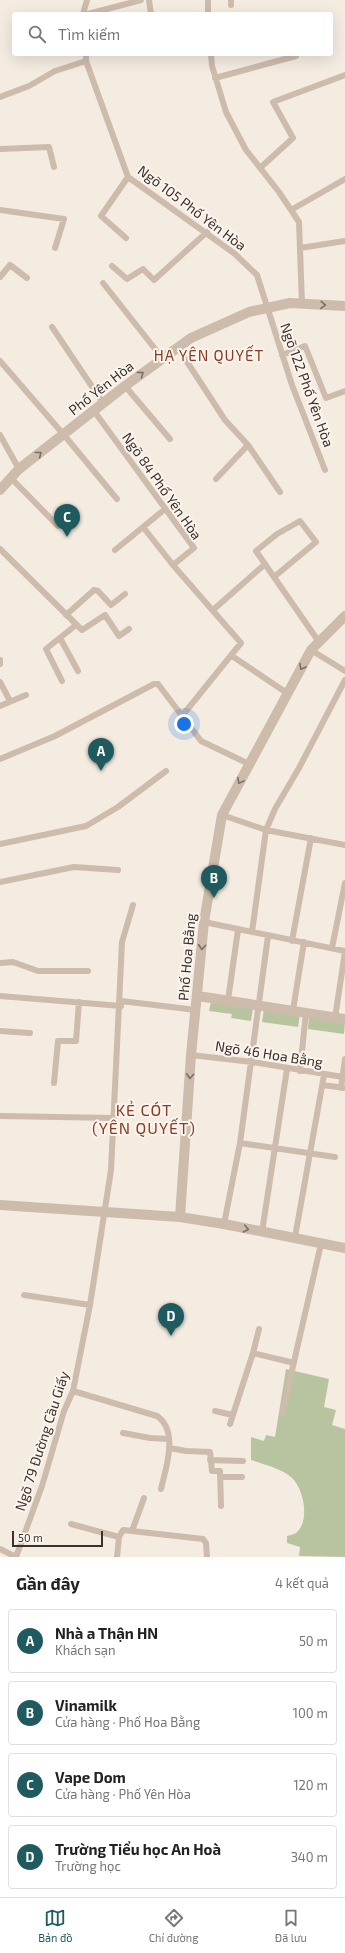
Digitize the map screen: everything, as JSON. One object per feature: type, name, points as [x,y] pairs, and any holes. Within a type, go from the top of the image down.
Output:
[{"type":"street","name":"Phố Yên Hòa","points":[[0,490],[19,469],[125,386],[191,338],[248,312],[290,303],[345,306]]},
{"type":"street","name":"Phố Hoa Bằng","points":[[180,1217],[191,1055],[198,996],[204,922],[222,815],[311,650],[345,616]]},
{"type":"street","points":[[198,996],[345,1019]]},
{"type":"street","points":[[0,1205],[180,1217],[295,1237],[321,1244],[345,1248]]},
{"type":"lane","points":[[83,12],[86,0]]},
{"type":"lane","points":[[96,12],[141,0]]},
{"type":"lane","points":[[149,0],[151,12]]},
{"type":"lane","points":[[208,0],[208,12]]},
{"type":"lane","points":[[211,56],[215,78],[226,112],[246,150],[299,222],[302,304]]},
{"type":"lane","points":[[215,78],[296,56]]},
{"type":"lane","points":[[0,97],[30,86],[55,71],[86,57]]},
{"type":"lane","name":"Ngõ 105 Phố Yên Hòa","points":[[86,57],[128,177],[170,209],[207,232],[235,254],[257,275],[267,309]]},
{"type":"lane","points":[[260,168],[294,138],[273,102],[345,75]]},
{"type":"lane","points":[[0,149],[48,147],[54,167]]},
{"type":"lane","points":[[126,238],[101,216],[128,177]]},
{"type":"lane","points":[[291,210],[345,179]]},
{"type":"lane","points":[[0,210],[64,219],[55,248]]},
{"type":"lane","points":[[112,266],[126,279],[143,269],[154,280],[207,232]]},
{"type":"lane","points":[[300,248],[345,240]]},
{"type":"lane","points":[[0,277],[10,266],[27,278]]},
{"type":"lane","points":[[103,283],[162,359]]},
{"type":"lane","name":"Ngõ 122 Phố Yên Hòa","points":[[267,309],[282,355],[325,470]]},
{"type":"lane","points":[[52,326],[103,403]]},
{"type":"lane","points":[[282,355],[305,346],[326,398],[345,391]]},
{"type":"lane","points":[[178,348],[225,420],[248,445],[280,492]]},
{"type":"lane","points":[[0,361],[64,435],[116,499]]},
{"type":"lane","points":[[125,386],[170,439]]},
{"type":"lane","name":"Ngõ 84 Phố Yên Hòa","points":[[94,411],[194,548],[172,565]]},
{"type":"lane","points":[[0,435],[19,469]]},
{"type":"lane","points":[[216,479],[248,445]]},
{"type":"lane","points":[[11,478],[58,526],[74,515]]},
{"type":"lane","points":[[115,550],[165,509]]},
{"type":"lane","points":[[274,577],[316,542],[300,521],[277,534],[256,551],[265,564],[274,577],[319,642]]},
{"type":"lane","points":[[143,527],[172,565],[241,643],[182,716]]},
{"type":"lane","points":[[0,549],[82,630],[105,615],[119,636],[129,629]]},
{"type":"lane","points":[[213,610],[265,564]]},
{"type":"lane","points":[[66,615],[94,590],[98,591],[111,606],[125,594]]},
{"type":"lane","points":[[62,681],[46,649],[76,625]]},
{"type":"lane","points":[[60,638],[78,672]]},
{"type":"lane","points":[[49,647],[60,669]]},
{"type":"lane","points":[[311,650],[345,671]]},
{"type":"lane","points":[[232,656],[287,693]]},
{"type":"lane","points":[[252,932],[266,830],[275,809],[299,768],[345,680]]},
{"type":"lane","points":[[0,682],[10,701]]},
{"type":"lane","points":[[0,759],[55,736],[154,684],[158,684],[201,741],[249,764]]},
{"type":"lane","points":[[0,706],[26,694]]},
{"type":"lane","points":[[0,844],[86,826],[118,807],[166,771]]},
{"type":"lane","points":[[222,815],[266,830],[344,843]]},
{"type":"lane","points":[[292,941],[311,838]]},
{"type":"lane","points":[[0,882],[74,868],[118,870]]},
{"type":"lane","points":[[332,948],[345,883]]},
{"type":"lane","name":"Ngõ 79 Đường Cầu Giấy","points":[[16,1557],[42,1486],[64,1412],[73,1391],[90,1305],[111,1170],[121,1003],[122,942],[133,905]]},
{"type":"lane","points":[[204,922],[292,941],[304,942],[345,952],[334,1018]]},
{"type":"lane","points":[[228,1000],[238,930]]},
{"type":"lane","points":[[224,1224],[240,1143],[260,1006],[268,936]]},
{"type":"lane","points":[[293,1010],[304,942]]},
{"type":"lane","points":[[0,964],[13,962],[38,971],[88,971]]},
{"type":"lane","points":[[0,996],[80,1002],[121,1003],[196,1010]]},
{"type":"lane","points":[[54,1083],[58,1041],[76,1041],[80,1002]]},
{"type":"lane","points":[[300,1070],[306,1012]]},
{"type":"lane","points":[[0,1031],[30,1033]]},
{"type":"lane","name":"Ngõ 46 Hoa Bằng","points":[[191,1055],[252,1062],[342,1078]]},
{"type":"lane","points":[[323,1085],[343,1088],[342,1078],[345,1059]]},
{"type":"lane","points":[[262,1232],[287,1069]]},
{"type":"lane","points":[[295,1237],[324,1075]]},
{"type":"lane","points":[[0,1116],[114,1118]]},
{"type":"lane","points":[[240,1143],[311,1152],[335,1157]]},
{"type":"lane","points":[[282,1414],[321,1244]]},
{"type":"lane","points":[[24,1295],[90,1305]]},
{"type":"lane","points":[[230,1424],[253,1353],[259,1329]]},
{"type":"lane","points":[[253,1353],[294,1363]]},
{"type":"lane","points":[[73,1391],[156,1416],[162,1420],[169,1439],[169,1448],[161,1489]]},
{"type":"lane","points":[[215,1411],[233,1415]]},
{"type":"lane","points":[[123,1433],[150,1438],[169,1439]]},
{"type":"lane","points":[[169,1448],[186,1451],[210,1452],[212,1471],[220,1471],[221,1506]]},
{"type":"lane","points":[[210,1460],[243,1461]]},
{"type":"lane","points":[[220,1477],[242,1477]]},
{"type":"lane","points":[[132,1531],[144,1498]]},
{"type":"lane","points":[[71,1524],[120,1537]]},
{"type":"lane","points":[[117,1557],[120,1537],[123,1530],[203,1540],[206,1543],[207,1557]]},
{"type":"lane","points":[[0,1549],[16,1557]]},
{"type":"green space","points":[[211,1002],[253,1008],[251,1021],[231,1018],[232,1014],[209,1011]]},
{"type":"green space","points":[[264,1009],[300,1014],[298,1027],[262,1022]]},
{"type":"green space","points":[[309,1016],[345,1021],[344,1034],[308,1029]]},
{"type":"green space","points":[[286,1369],[329,1379],[324,1407],[336,1410],[332,1425],[345,1429],[345,1557],[299,1556],[300,1547],[287,1543],[287,1536],[297,1532],[302,1525],[304,1518],[304,1503],[299,1488],[291,1477],[282,1471],[251,1460],[251,1437],[264,1441],[266,1435],[275,1437]]},
{"type":"place","name":"Vape Dom","points":[[67,537]]},
{"type":"place","name":"Nhà a Thận HN","points":[[101,771]]},
{"type":"place","name":"Vinamilk","points":[[214,898]]},
{"type":"place","name":"Trường Tiểu học An Hoà","points":[[171,1336]]},
{"type":"district","name":"HẠ YÊN QUYẾT","points":[[209,356]]},
{"type":"district","name":"KẺ CÓT (YÊN QUYẾT)","points":[[144,1119]]}]
